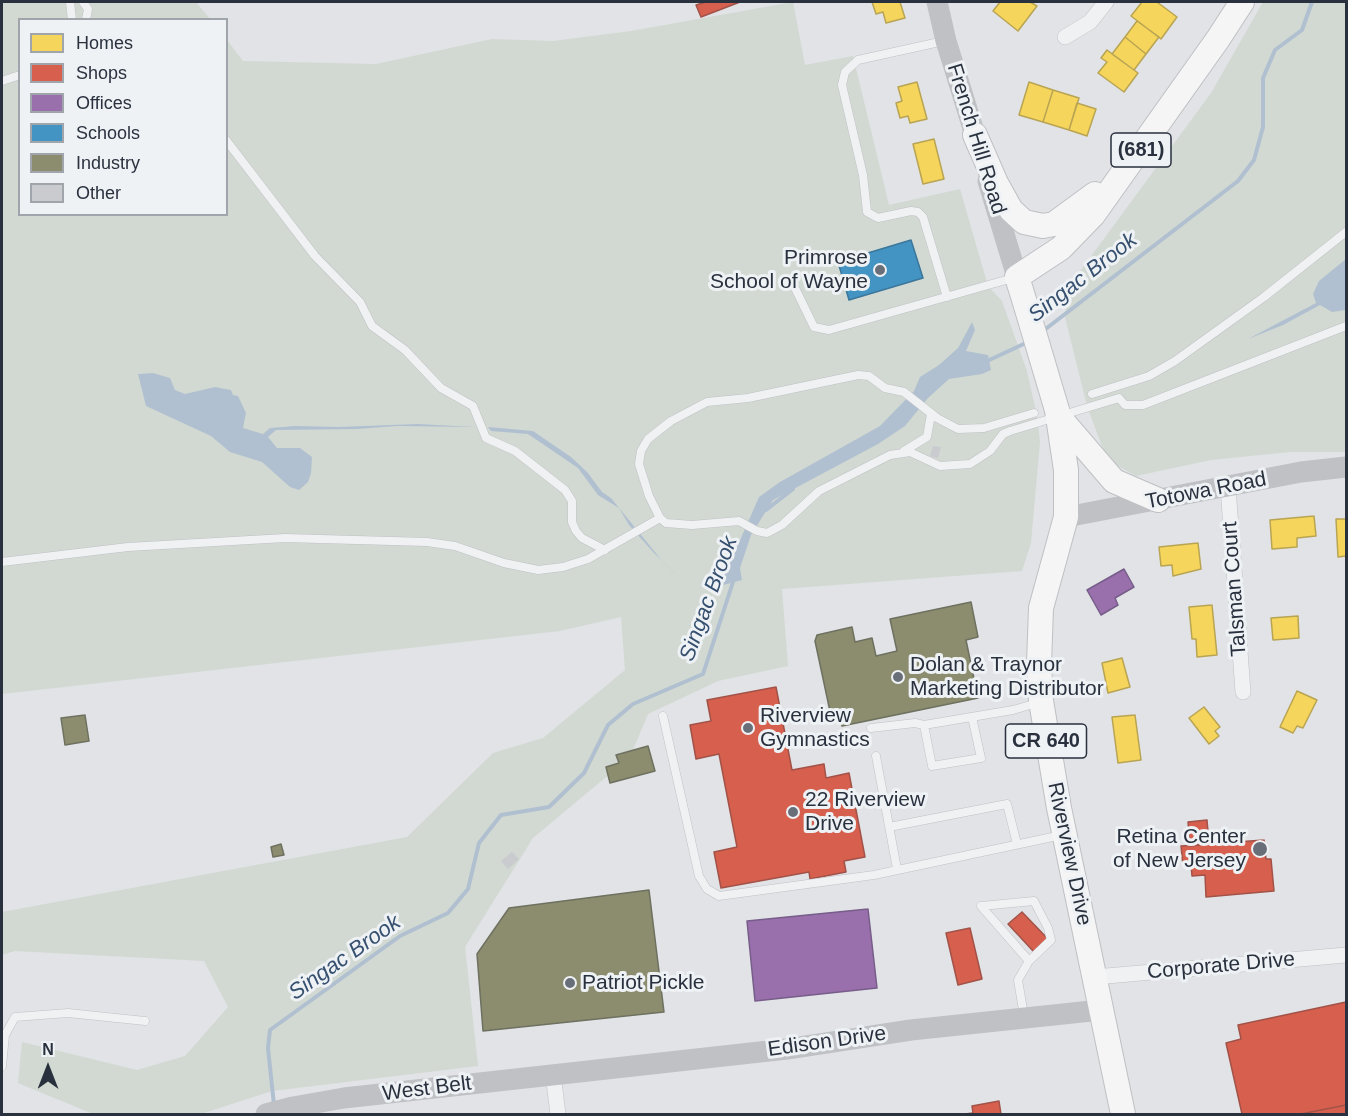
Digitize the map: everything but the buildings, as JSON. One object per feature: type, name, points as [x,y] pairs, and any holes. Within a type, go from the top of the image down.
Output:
[{"type":"main road","name":"French Hill Road","points":[[937,2],[945,41],[1017,277]]},
{"type":"main road","name":"(681)","points":[[1017,277],[1047,259],[1074,236],[1117,183],[1242,2]]},
{"type":"main road","points":[[975,135],[996,183],[1011,210],[1024,222],[1042,226],[1054,224],[1071,214],[1125,165],[1150,136]]},
{"type":"main road","name":"Riverview Drive","points":[[1017,277],[1066,470],[1066,517],[1041,608],[1039,655],[1041,702],[1065,835],[1123,1114]]},
{"type":"main road","points":[[1050,413],[1114,481],[1158,500]]},
{"type":"main road","name":"Totowa Road","points":[[1066,517],[1347,467]]},
{"type":"main road","name":"Edison Drive","points":[[553,1074],[778,1050],[911,1030],[1101,1010]]},
{"type":"main road","name":"West Belt","points":[[266,1114],[344,1098],[553,1074]]},
{"type":"street","points":[[1065,37],[1090,22],[1106,2]]},
{"type":"street","name":"Talsman Court","points":[[1228,487],[1243,692]]},
{"type":"street","name":"Corporate Drive","points":[[1095,977],[1347,955]]},
{"type":"street","points":[[553,1074],[558,1114]]},
{"type":"lane","points":[[70,2],[72,18]]},
{"type":"lane","points":[[83,2],[88,9],[86,18]]},
{"type":"lane","points":[[945,41],[858,60],[844,72],[842,85],[865,182],[867,212],[878,218],[911,211],[918,212],[923,217],[947,297]]},
{"type":"lane","points":[[2,81],[18,76]]},
{"type":"lane","points":[[228,143],[315,256],[360,302],[372,326],[405,350],[441,388],[473,406],[486,438],[515,451],[565,490],[572,501],[572,522],[576,531],[582,538],[605,550]]},
{"type":"lane","points":[[1092,394],[1149,376],[1175,360],[1264,297],[1347,232]]},
{"type":"lane","points":[[796,290],[814,327],[829,330],[1017,277]]},
{"type":"lane","points":[[1117,387],[1119,398],[1125,405],[1143,405],[1347,326]]},
{"type":"lane","points":[[929,412],[927,437],[904,452],[875,461],[826,486],[775,531],[757,531],[739,521],[676,525],[660,518],[643,483],[639,464],[641,451],[655,433],[691,409],[716,399],[748,398],[862,375],[872,377],[890,390],[904,392],[948,426],[958,429],[984,428],[1119,398]]},
{"type":"lane","points":[[904,452],[940,466],[970,464],[990,450],[1004,434],[1050,413]]},
{"type":"lane","points":[[1004,423],[1004,434]]},
{"type":"lane","points":[[2,562],[128,547],[254,538],[427,542],[454,546],[504,563],[538,570],[574,564],[605,550],[643,525],[660,518]]},
{"type":"lane","points":[[871,728],[915,723],[924,725],[1013,710],[1041,702]]},
{"type":"lane","points":[[663,716],[699,876],[708,889],[719,896],[874,875],[897,868],[1065,835]]},
{"type":"lane","points":[[924,725],[932,766],[981,758],[972,717]]},
{"type":"lane","points":[[876,756],[897,868]]},
{"type":"lane","points":[[890,827],[1006,804],[1017,844]]},
{"type":"lane","points":[[1025,1018],[1018,980],[1029,961],[1051,940],[1034,901],[981,906],[1029,961]]},
{"type":"lane","points":[[2,1066],[5,1035],[15,1017],[68,1013],[146,1021]]},
{"type":"shaded area","points":[[2,2],[196,2],[209,18],[18,18],[18,216],[228,216],[228,41],[243,61],[376,64],[492,39],[553,41],[631,31],[793,2],[805,65],[853,56],[889,205],[960,189],[988,286],[1002,301],[1027,371],[1037,416],[1040,442],[1031,543],[1022,571],[782,589],[788,666],[718,681],[648,714],[630,757],[533,838],[465,947],[478,1066],[272,1091],[201,1114],[93,1114],[18,1083],[22,1042],[137,1070],[185,1056],[228,1007],[204,961],[15,951],[2,955],[2,912],[407,837],[493,753],[543,738],[625,670],[621,617],[560,631],[2,694]]},
{"type":"shaded area","points":[[1263,2],[1346,2],[1346,452],[1290,452],[1211,460],[1136,476],[1113,463],[1103,449],[1087,406],[1065,317],[1067,289],[1211,93]]},
{"type":"water","points":[[1346,259],[1346,310],[1332,312],[1320,305],[1283,325],[1248,339],[1316,303],[1313,294],[1319,281]]},
{"type":"water","points":[[972,322],[975,330],[966,351],[988,355],[991,370],[982,374],[949,379],[928,398],[905,426],[878,444],[773,500],[751,535],[740,568],[742,580],[720,586],[759,497],[780,482],[880,426],[914,391],[920,377],[939,365],[958,348]]},
{"type":"water","points":[[153,373],[170,378],[175,390],[185,394],[215,387],[231,390],[233,395],[238,396],[246,413],[243,428],[263,434],[270,428],[295,426],[418,424],[475,427],[397,426],[276,430],[268,437],[277,448],[300,448],[312,457],[308,482],[299,490],[290,487],[262,462],[230,452],[211,436],[146,406],[138,374]]},
{"type":"water","points":[[488,427],[533,431],[571,457],[588,473],[602,492],[611,498],[662,561],[629,525],[619,508],[598,495],[578,468],[528,434],[491,431]]},
{"type":"waterway","name":"Singac Brook","points":[[1043,331],[1238,181],[1254,160],[1263,127],[1263,78],[1275,50],[1302,30],[1312,2]]},
{"type":"waterway","name":"Singac Brook","points":[[985,362],[1028,342]]},
{"type":"waterway","name":"Singac Brook","points":[[766,510],[793,489]]},
{"type":"waterway","name":"Singac Brook","points":[[274,1105],[268,1048],[270,1030],[400,936],[448,913],[468,889],[479,843],[501,815],[549,807],[584,773],[608,725],[633,704],[703,674],[734,579]]},
{"type":"place","name":"Primrose School of Wayne","points":[[880,270]]},
{"type":"place","name":"Dolan & Traynor Marketing Distributor","points":[[898,677]]},
{"type":"place","name":"Riverview Gymnastics","points":[[748,728]]},
{"type":"place","name":"22 Riverview Drive","points":[[793,812]]},
{"type":"place","name":"Retina Center of New Jersey","points":[[1260,849]]},
{"type":"place","name":"Patriot Pickle","points":[[570,983]]}]
